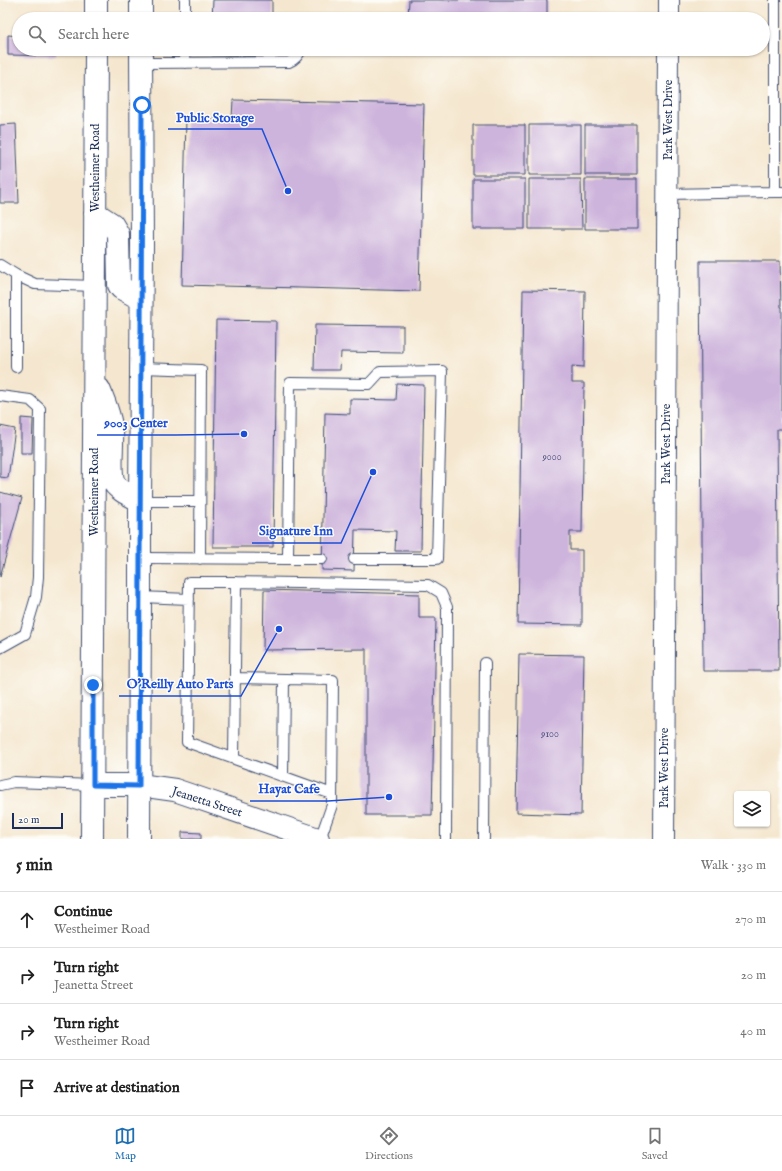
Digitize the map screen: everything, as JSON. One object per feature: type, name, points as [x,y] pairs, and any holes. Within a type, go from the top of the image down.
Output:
[{"type":"main road","points":[[96,0],[96,12]]},
{"type":"main road","points":[[141,0],[141,12]]},
{"type":"main road","name":"Westheimer Road","points":[[92,839],[96,56]]},
{"type":"main road","points":[[139,839],[141,56]]},
{"type":"main road","points":[[95,213],[112,224],[118,234],[119,285],[121,288],[141,299]]},
{"type":"main road","points":[[94,376],[107,409],[110,422],[112,434],[112,474],[114,482],[118,488],[140,501]]},
{"type":"main road","name":"Jeanetta Street","points":[[93,785],[139,786],[175,790],[319,839]]},
{"type":"street","points":[[668,12],[669,0]]},
{"type":"street","name":"Park West Drive","points":[[664,839],[668,56]]},
{"type":"lane","points":[[185,0],[185,12]]},
{"type":"lane","points":[[668,194],[779,192],[775,0]]},
{"type":"lane","points":[[141,56],[185,63],[288,62],[292,61],[297,56]]},
{"type":"lane","points":[[185,56],[185,63]]},
{"type":"lane","points":[[0,265],[35,284],[95,286]]},
{"type":"lane","points":[[16,275],[16,367]]},
{"type":"lane","points":[[141,368],[201,370],[200,559]]},
{"type":"lane","points":[[288,559],[290,383],[369,384],[380,372],[442,371],[437,559],[354,559]]},
{"type":"lane","points":[[0,396],[30,400],[40,409],[38,577],[36,597],[25,634],[0,648]]},
{"type":"lane","points":[[140,501],[200,501]]},
{"type":"lane","points":[[140,558],[322,559]]},
{"type":"lane","points":[[332,794],[187,742],[189,582],[428,585],[441,593],[447,607],[446,839]]},
{"type":"lane","points":[[234,759],[236,582]]},
{"type":"lane","points":[[140,597],[189,599]]},
{"type":"lane","points":[[484,839],[485,663]]},
{"type":"lane","points":[[235,678],[333,680],[332,806],[319,839]]},
{"type":"lane","points":[[283,776],[284,679]]},
{"type":"lane","points":[[0,785],[14,782],[93,785]]},
{"type":"building","points":[[213,0],[272,0],[272,12],[212,12]]},
{"type":"building","points":[[409,0],[547,0],[547,12],[408,12]]},
{"type":"building","points":[[8,35],[12,35],[12,55],[8,55]]},
{"type":"building","points":[[233,100],[424,104],[419,291],[182,285],[186,118],[232,119]]},
{"type":"building","points":[[16,124],[19,203],[0,203],[0,125]]},
{"type":"building","points":[[473,125],[525,125],[525,175],[473,175]]},
{"type":"building","points":[[529,125],[581,125],[581,175],[529,175]]},
{"type":"building","points":[[585,125],[637,125],[637,175],[585,175]]},
{"type":"building","points":[[473,179],[525,179],[525,229],[473,229]]},
{"type":"building","points":[[529,179],[581,179],[582,229],[529,229]]},
{"type":"building","points":[[585,179],[637,179],[637,229],[585,229]]},
{"type":"building","points":[[700,261],[780,261],[782,307],[782,429],[777,429],[779,671],[703,671]]},
{"type":"building","points":[[523,290],[585,291],[584,367],[572,366],[572,383],[584,383],[582,532],[570,532],[570,550],[582,550],[582,625],[518,624]]},
{"type":"building","points":[[216,320],[276,321],[273,547],[213,547]]},
{"type":"building","points":[[315,325],[403,326],[403,353],[341,352],[340,370],[314,370]]},
{"type":"building","points":[[397,384],[424,385],[421,551],[395,551],[396,531],[355,530],[354,571],[322,570],[325,413],[350,414],[350,399],[396,400]]},
{"type":"building","points":[[21,418],[33,419],[32,453],[21,453]]},
{"type":"building","points":[[0,426],[15,429],[8,478],[0,477]]},
{"type":"building","points":[[0,492],[22,498],[0,577]]},
{"type":"building","points":[[264,590],[419,594],[419,618],[436,618],[432,815],[366,815],[366,649],[263,650]]},
{"type":"building","points":[[519,654],[584,655],[581,815],[516,813]]},
{"type":"building","points":[[182,832],[201,833],[201,839],[182,839]]},
{"type":"place","name":"Public Storage","points":[[288,191]]},
{"type":"place","name":"9003 Center","points":[[244,434]]},
{"type":"place","name":"Signature Inn","points":[[373,472]]},
{"type":"place","name":"O'Reilly Auto Parts","points":[[279,629]]},
{"type":"place","name":"Hayat Cafe","points":[[389,797]]},
{"type":"route","points":[[93,685],[93,785],[139,786],[142,105]]}]
